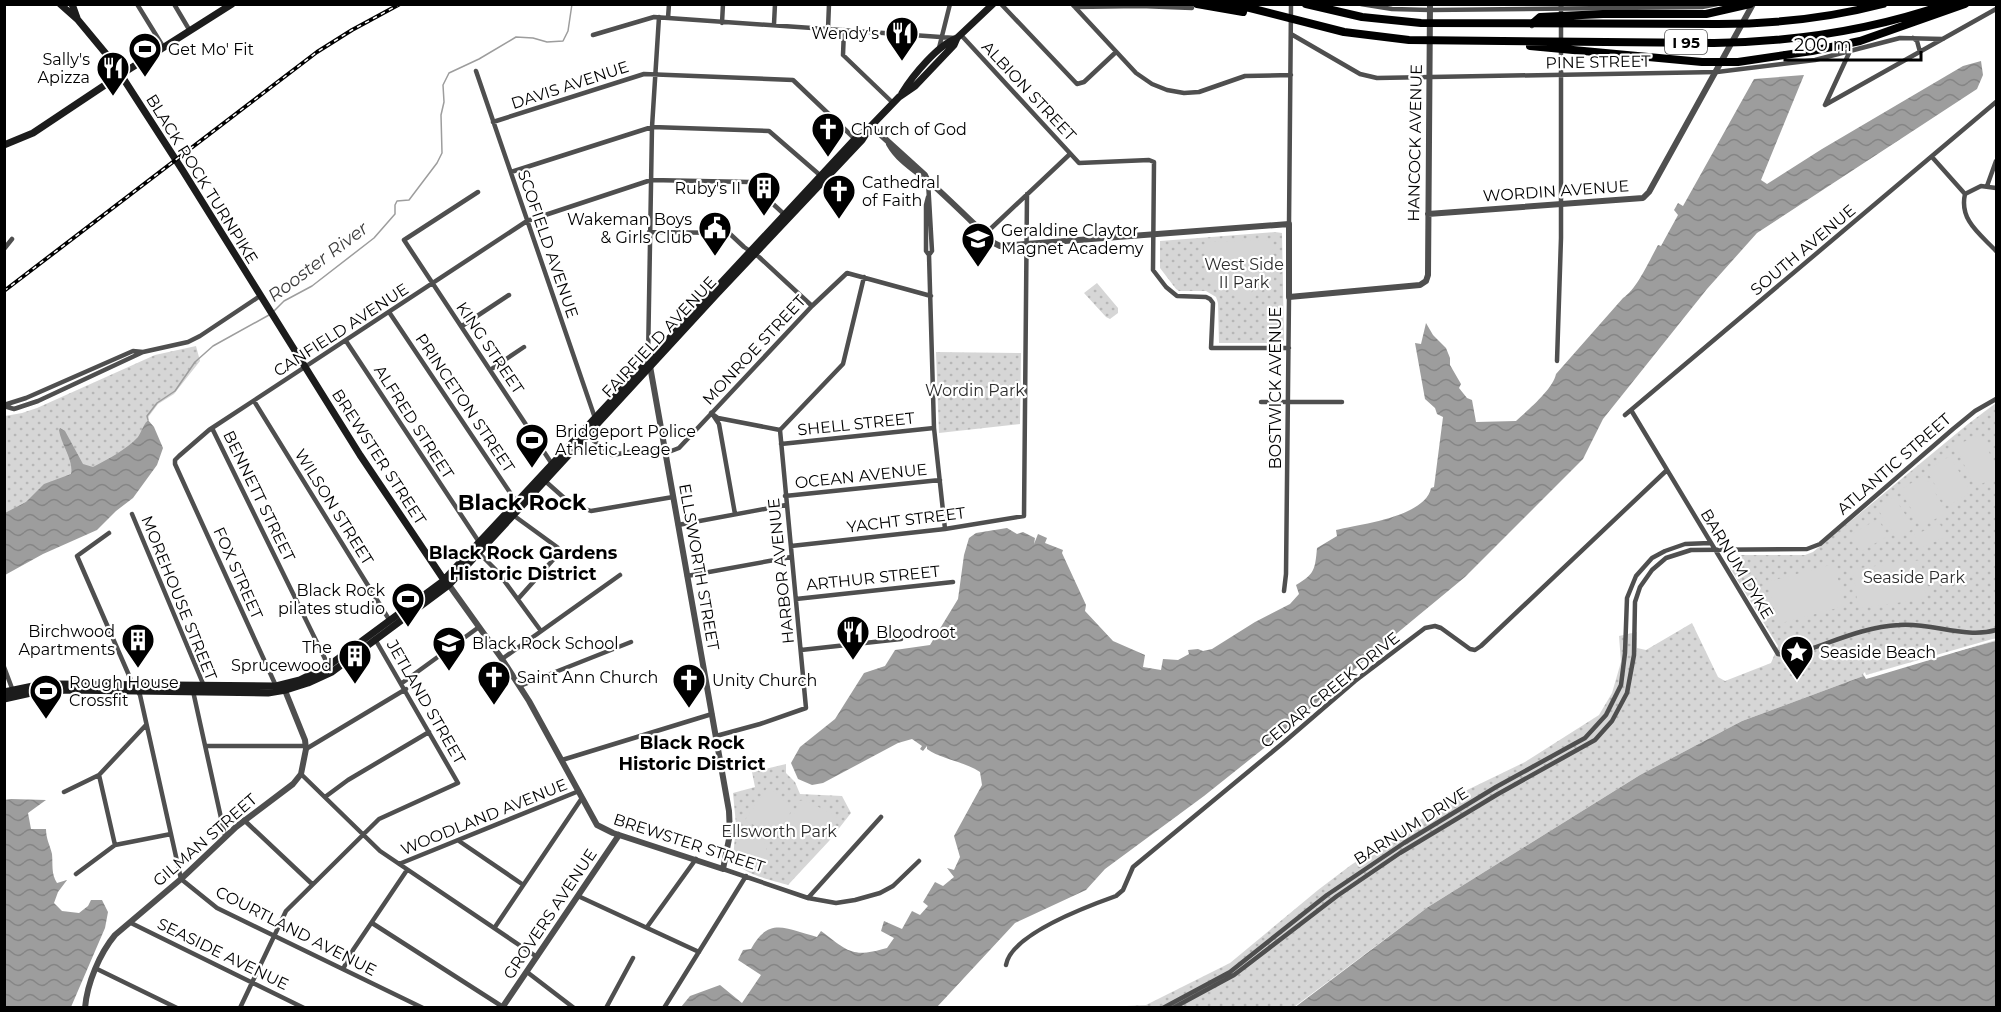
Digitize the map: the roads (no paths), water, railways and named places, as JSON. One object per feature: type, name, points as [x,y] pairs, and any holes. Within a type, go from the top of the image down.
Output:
[{"type":"highway","name":"I 95","points":[[1234,4],[1360,35],[1421,41],[1714,43],[1770,41],[1857,29],[1950,7]]},
{"type":"highway","name":"I 95","points":[[1306,4],[1362,16],[1422,23],[1532,24],[1759,23],[1824,16],[1883,4]]},
{"type":"highway","points":[[1532,24],[1540,17],[1706,14],[1751,4]]},
{"type":"highway","points":[[1497,42],[1721,63],[1763,59],[1844,45],[1892,31],[1950,7],[1965,4]]},
{"type":"highway","points":[[1195,6],[1285,18]]},
{"type":"main road","name":"BLACK ROCK TURNPIKE","points":[[60,4],[78,20],[120,75],[183,171],[260,296]]},
{"type":"main road","name":"BLACK ROCK TURNPIKE","points":[[72,4],[78,20]]},
{"type":"main road","points":[[4,145],[33,133],[232,4]]},
{"type":"main road","name":"FAIRFIELD AVENUE","points":[[896,100],[915,86],[959,37],[993,4]]},
{"type":"main road","name":"FAIRFIELD AVENUE","points":[[4,699],[14,694],[57,687],[280,688],[308,683],[330,669],[446,583],[896,100],[910,80],[950,41],[959,37]]},
{"type":"main road","name":"BREWSTER STREET","points":[[260,296],[446,583]]},
{"type":"main road","name":"FAIRFIELD AVENUE","points":[[4,692],[14,694]]},
{"type":"street","points":[[137,4],[164,48]]},
{"type":"street","points":[[174,4],[190,31]]},
{"type":"street","points":[[668,18],[669,4]]},
{"type":"street","points":[[722,23],[723,4]]},
{"type":"street","points":[[774,24],[775,4]]},
{"type":"street","points":[[828,29],[829,4]]},
{"type":"street","points":[[938,52],[950,4]]},
{"type":"street","points":[[1001,4],[1077,84],[1084,82],[1116,52]]},
{"type":"street","name":"BOSTWICK AVENUE","points":[[1284,591],[1289,402],[1291,4]]},
{"type":"street","points":[[1362,4],[1392,9],[1561,6],[1702,7],[1718,4]]},
{"type":"street","name":"WORDIN AVENUE","points":[[1428,214],[1643,198],[1649,192],[1717,72],[1751,4]]},
{"type":"street","points":[[1074,6],[1195,6]]},
{"type":"street","points":[[1074,6],[1142,78],[1160,88],[1178,92],[1199,92],[1245,76],[1291,75]]},
{"type":"street","points":[[1557,361],[1561,256],[1561,6]]},
{"type":"street","name":"HANCOCK AVENUE","points":[[1289,297],[1420,285],[1426,281],[1428,275],[1430,7]]},
{"type":"street","points":[[1850,51],[1825,105],[1996,9]]},
{"type":"street","points":[[593,35],[659,17],[959,37]]},
{"type":"street","name":"ELLSWORTH STREET","points":[[659,17],[652,127],[649,363],[730,824],[729,843],[723,868]]},
{"type":"street","points":[[844,30],[843,55],[896,100]]},
{"type":"street","name":"PINE STREET","points":[[1291,34],[1360,74],[1377,78],[1717,72],[1793,63],[1899,38],[1943,39]]},
{"type":"street","name":"ALBION STREET","points":[[959,37],[1079,163],[1149,160],[1154,162],[1153,236]]},
{"type":"street","points":[[1913,38],[1917,41],[1920,52]]},
{"type":"street","name":"SCOFIELD AVENUE","points":[[476,71],[597,420]]},
{"type":"street","name":"DAVIS AVENUE","points":[[493,122],[644,74],[793,80],[857,141]]},
{"type":"street","name":"SOUTH AVENUE","points":[[1625,415],[1996,102]]},
{"type":"street","points":[[871,126],[914,171],[1000,246],[1289,224]]},
{"type":"street","points":[[511,172],[652,127],[770,131],[823,178]]},
{"type":"street","points":[[985,234],[1070,154]]},
{"type":"street","points":[[1932,157],[1965,194]]},
{"type":"street","points":[[1987,186],[1996,161]]},
{"type":"street","name":"CANFIELD AVENUE","points":[[175,464],[177,458],[212,428],[527,221],[651,180],[749,182],[786,216]]},
{"type":"street","points":[[928,181],[932,251],[929,255],[934,428],[945,529]]},
{"type":"street","points":[[1996,188],[1987,186],[1974,188],[1965,194],[1963,203],[1964,213],[1996,251]]},
{"type":"street","name":"KING STREET","points":[[478,192],[404,240],[554,466]]},
{"type":"street","points":[[1026,245],[1027,194]]},
{"type":"street","points":[[649,232],[729,233],[812,306]]},
{"type":"street","points":[[1153,236],[1154,274],[1177,296],[1206,297],[1212,303],[1212,348],[1289,348]]},
{"type":"street","points":[[4,249],[12,239]]},
{"type":"street","name":"YACHT STREET","points":[[790,546],[945,529],[1024,516],[1026,245]]},
{"type":"street","name":"MONROE STREET","points":[[665,450],[679,448],[812,306],[847,273],[864,277]]},
{"type":"street","points":[[711,413],[718,418],[780,430],[843,364],[864,277],[931,296]]},
{"type":"street","points":[[462,326],[509,295]]},
{"type":"street","points":[[4,405],[43,391],[134,351],[143,352],[188,342],[260,296]]},
{"type":"street","name":"PRINCETON STREET","points":[[389,312],[518,505]]},
{"type":"street","name":"ALFRED STREET","points":[[346,341],[479,547],[541,631]]},
{"type":"street","points":[[490,370],[524,347]]},
{"type":"street","name":"ATLANTIC STREET","points":[[1807,549],[1820,544],[1975,411],[1996,399]]},
{"type":"street","name":"WILSON STREET","points":[[254,401],[391,623]]},
{"type":"street","points":[[1261,402],[1342,402]]},
{"type":"street","name":"BARNUM DYKE","points":[[1631,410],[1775,651],[1783,656],[1866,630],[1902,624],[1969,632],[1996,630]]},
{"type":"street","points":[[711,413],[718,424],[735,514]]},
{"type":"street","name":"BENNETT STREET","points":[[212,428],[330,669]]},
{"type":"street","name":"SHELL STREET","points":[[781,444],[934,428]]},
{"type":"street","name":"HARBOR AVENUE","points":[[716,736],[806,708],[780,430]]},
{"type":"street","points":[[584,434],[612,455],[665,450]]},
{"type":"street","name":"FOX STREET","points":[[175,464],[280,688]]},
{"type":"street","name":"CEDAR CREEK DRIVE","points":[[1006,965],[1012,950],[1041,928],[1123,891],[1132,867],[1355,681],[1425,628],[1441,628],[1470,650],[1481,646],[1667,470]]},
{"type":"street","points":[[542,479],[571,504],[591,511],[674,497]]},
{"type":"street","name":"OCEAN AVENUE","points":[[785,496],[940,480]]},
{"type":"street","points":[[678,525],[786,505]]},
{"type":"street","name":"MOREHOUSE STREET","points":[[132,514],[204,689]]},
{"type":"street","points":[[510,514],[557,547],[560,552],[518,599]]},
{"type":"street","points":[[109,533],[77,556],[136,688],[181,879]]},
{"type":"street","name":"BARNUM DRIVE","points":[[1163,1008],[1230,972],[1327,895],[1404,843],[1496,787],[1585,738],[1606,715],[1621,685],[1626,598],[1636,576],[1648,562],[1674,547],[1693,543],[1710,543]]},
{"type":"street","name":"BARNUM DRIVE","points":[[1173,1008],[1234,975],[1337,896],[1400,853],[1498,794],[1595,740],[1612,721],[1627,693],[1634,655],[1637,594],[1645,577],[1658,564],[1677,553],[1716,549],[1807,549]]},
{"type":"street","points":[[687,576],[791,557]]},
{"type":"street","points":[[502,659],[620,575]]},
{"type":"street","name":"ARTHUR STREET","points":[[796,599],[953,582]]},
{"type":"street","name":"BREWSTER STREET","points":[[446,583],[520,686],[597,825],[619,835],[808,897],[836,903],[855,900],[893,886],[919,861]]},
{"type":"street","points":[[1625,619],[1634,619]]},
{"type":"street","points":[[402,683],[479,627]]},
{"type":"street","name":"JETLAND STREET","points":[[363,834],[379,819],[458,783],[373,636]]},
{"type":"street","points":[[1625,638],[1634,638]]},
{"type":"street","points":[[801,650],[901,639]]},
{"type":"street","points":[[520,686],[631,642]]},
{"type":"street","points":[[4,668],[14,694]]},
{"type":"street","points":[[280,688],[305,748],[301,774],[380,851],[537,957]]},
{"type":"street","points":[[193,689],[225,836]]},
{"type":"street","points":[[206,746],[305,748],[406,690]]},
{"type":"street","points":[[562,760],[712,714]]},
{"type":"street","points":[[64,792],[99,775],[146,725]]},
{"type":"street","points":[[325,797],[348,780],[429,732]]},
{"type":"street","name":"GILMAN STREET","points":[[86,1008],[96,969],[110,941],[181,879],[243,820],[289,787],[301,774]]},
{"type":"street","points":[[99,775],[115,846]]},
{"type":"street","name":"WOODLAND AVENUE","points":[[399,864],[579,791]]},
{"type":"street","points":[[495,927],[582,798]]},
{"type":"street","points":[[808,897],[881,817]]},
{"type":"street","points":[[243,820],[312,884]]},
{"type":"street","points":[[76,874],[115,846],[171,834]]},
{"type":"street","points":[[240,1008],[286,911],[363,834]]},
{"type":"street","name":"GROVERS AVENUE","points":[[503,1007],[619,835]]},
{"type":"street","points":[[459,841],[522,884]]},
{"type":"street","points":[[647,927],[696,860]]},
{"type":"street","points":[[343,969],[353,950],[407,870]]},
{"type":"street","points":[[664,1008],[746,876]]},
{"type":"street","name":"COURTLAND AVENUE","points":[[181,879],[217,908],[423,1008]]},
{"type":"street","points":[[579,896],[699,952]]},
{"type":"street","name":"SEASIDE AVENUE","points":[[131,922],[304,1008]]},
{"type":"street","points":[[372,923],[503,1007]]},
{"type":"street","points":[[606,1008],[633,958]]},
{"type":"street","points":[[96,969],[177,1008]]},
{"type":"street","points":[[527,972],[574,1008]]},
{"type":"water","points":[[1981,61],[1983,75],[1977,89],[1757,233],[1707,289],[1603,419],[1583,459],[1465,577],[1373,653],[1278,737],[1204,796],[1105,869],[1086,890],[1015,923],[937,1007],[681,1007],[690,996],[720,985],[742,1003],[761,975],[738,960],[743,950],[751,949],[765,932],[772,929],[787,929],[817,937],[821,931],[845,948],[858,953],[887,948],[894,938],[881,931],[884,921],[902,929],[912,911],[920,915],[928,906],[923,902],[935,882],[943,886],[954,877],[947,868],[954,870],[960,857],[954,836],[982,785],[980,772],[933,753],[927,749],[927,746],[923,751],[920,749],[922,746],[912,739],[898,743],[823,783],[812,785],[798,779],[791,763],[800,747],[835,719],[864,673],[885,666],[895,650],[930,645],[958,599],[964,555],[969,538],[976,533],[1007,528],[1017,534],[1023,532],[1035,538],[1034,544],[1038,534],[1047,538],[1045,543],[1063,550],[1062,553],[1086,605],[1085,611],[1113,641],[1145,655],[1143,667],[1161,670],[1163,659],[1178,660],[1189,654],[1188,650],[1212,649],[1255,622],[1290,604],[1299,594],[1296,585],[1307,578],[1313,570],[1317,548],[1337,536],[1336,530],[1391,518],[1405,512],[1417,506],[1434,487],[1443,417],[1437,414],[1435,408],[1425,399],[1415,343],[1421,344],[1426,323],[1433,335],[1446,348],[1450,365],[1461,384],[1459,388],[1467,398],[1472,400],[1476,422],[1516,421],[1545,393],[1556,374],[1638,281],[1678,215],[1674,210],[1678,203],[1683,206],[1754,79],[1804,75],[1761,180],[1767,184],[1963,66]]},
{"type":"water","points":[[148,420],[154,427],[163,448],[157,465],[133,498],[97,530],[43,554],[5,575],[5,513],[26,502],[44,484],[71,474],[71,463],[60,436],[60,428],[65,431],[83,464],[93,467],[133,442]]},
{"type":"water","points":[[1996,641],[1996,1007],[1294,1008],[1428,907],[1640,775],[1742,721],[1866,675]]},
{"type":"water","points":[[4,800],[46,800],[28,813],[31,829],[46,829],[55,880],[57,883],[67,880],[58,892],[54,903],[62,911],[79,913],[88,906],[91,900],[102,900],[108,912],[105,928],[71,1007],[5,1007]]},
{"type":"waterway","name":"Rooster River","points":[[273,312],[284,301],[312,286],[374,238],[395,214],[397,201],[409,200],[437,163],[442,153],[443,85],[449,73],[479,59],[516,37],[547,42],[563,41],[568,31],[572,4]]},
{"type":"waterway","name":"Rooster River","points":[[148,420],[147,416],[157,403],[175,391],[195,362],[213,346],[269,315]]},
{"type":"railway","points":[[4,291],[317,52],[400,4]]},
{"type":"place","name":"Wendy's","points":[[902,62]]},
{"type":"place","name":"Get Mo' Fit","points":[[145,78]]},
{"type":"place","name":"Sally's Apizza","points":[[113,97]]},
{"type":"place","name":"Church of God","points":[[828,158]]},
{"type":"place","name":"Ruby's II","points":[[764,217]]},
{"type":"place","name":"Cathedral of Faith","points":[[839,220]]},
{"type":"place","name":"Wakeman Boys & Girls Club","points":[[715,257]]},
{"type":"place","name":"Geraldine Claytor Magnet Academy","points":[[978,268]]},
{"type":"place","name":"Bridgeport Police Athletic Leage","points":[[532,469]]},
{"type":"place","name":"Black Rock pilates studio","points":[[408,628]]},
{"type":"place","name":"Bloodroot","points":[[853,661]]},
{"type":"place","name":"Birchwood Apartments","points":[[138,669]]},
{"type":"place","name":"Black Rock School","points":[[449,672]]},
{"type":"place","name":"Seaside Beach","points":[[1797,681]]},
{"type":"place","name":"The Sprucewood","points":[[355,685]]},
{"type":"place","name":"Saint Ann Church","points":[[494,706]]},
{"type":"place","name":"Unity Church","points":[[689,709]]},
{"type":"place","name":"Rough House Crossfit","points":[[46,720]]},
{"type":"district","name":"Black Rock","points":[[522,502]]},
{"type":"district","name":"Black Rock Gardens Historic District","points":[[523,563]]},
{"type":"district","name":"Black Rock Historic District","points":[[692,753]]},
{"type":"park label","name":"West Side II Park","points":[[1244,273]]},
{"type":"park label","name":"Wordin Park","points":[[975,390]]},
{"type":"park label","name":"Seaside Park","points":[[1914,577]]},
{"type":"park label","name":"Ellsworth Park","points":[[779,831]]}]
